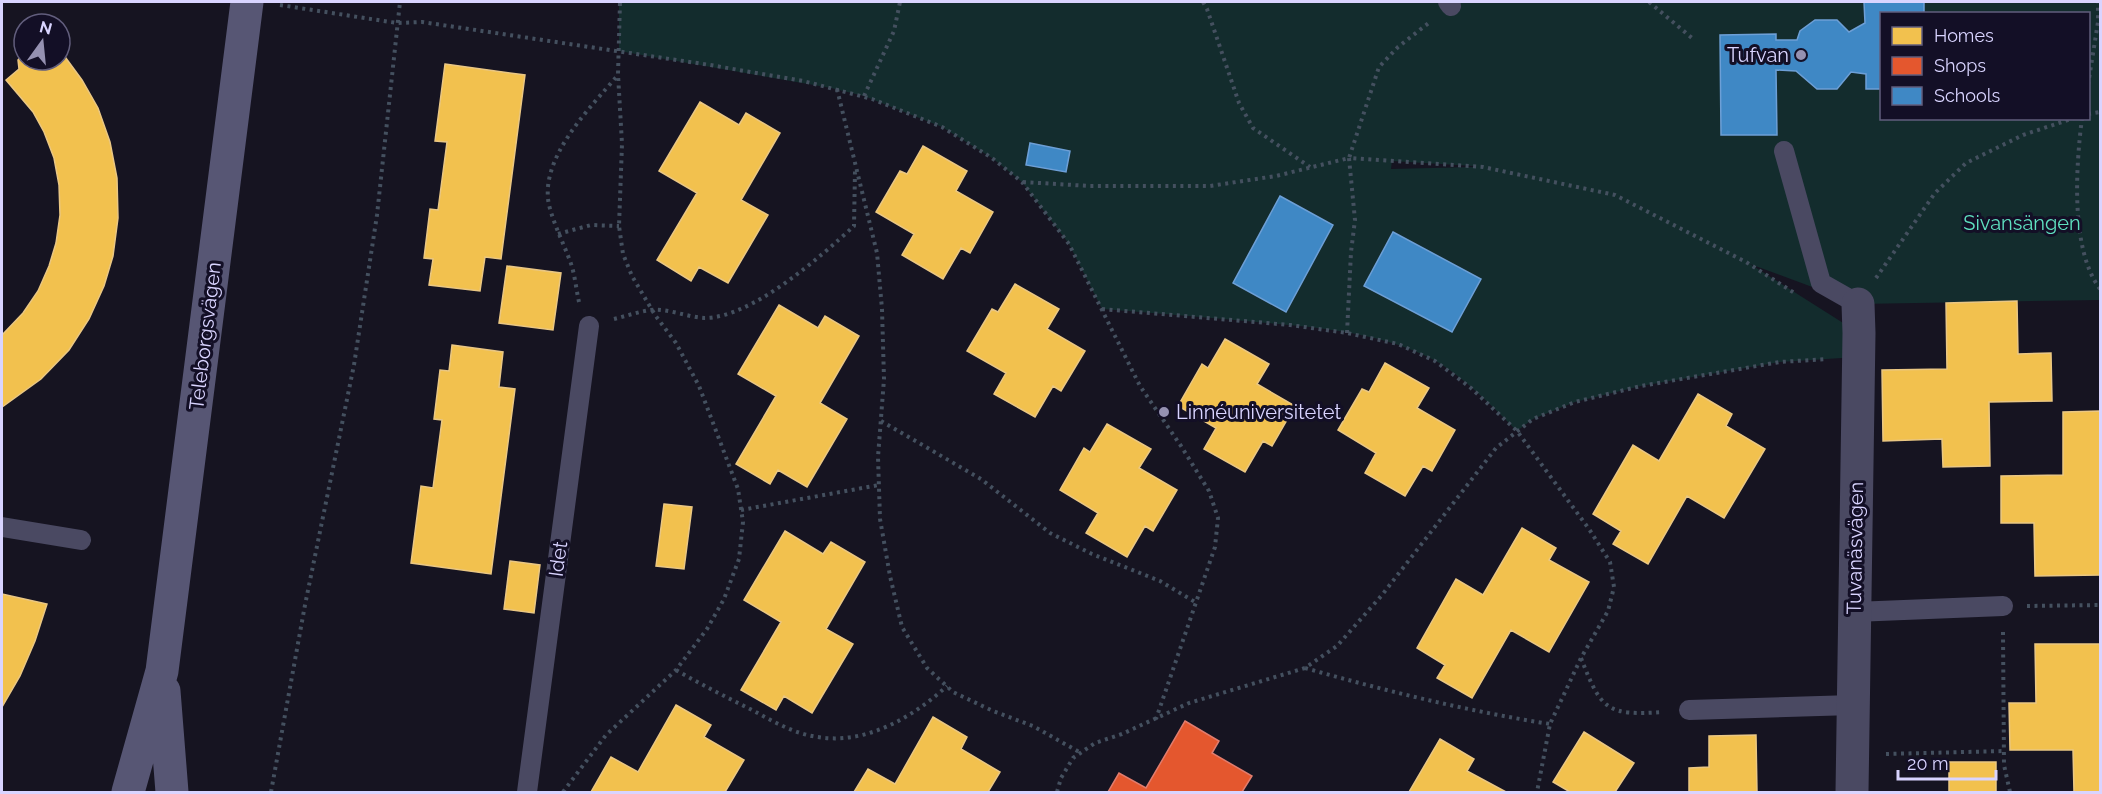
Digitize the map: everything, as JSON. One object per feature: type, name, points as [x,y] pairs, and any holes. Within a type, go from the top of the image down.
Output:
[{"type":"main road","name":"Teleborgsvägen","points":[[128,792],[162,671],[260,3]]},
{"type":"main road","name":"Teleborgsvägen","points":[[162,671],[172,792]]},
{"type":"street","name":"Tuvanäsvägen","points":[[1852,792],[1858,304]]},
{"type":"lane","points":[[1784,151],[1821,283],[1858,304]]},
{"type":"lane","name":"Idet","points":[[527,792],[589,326]]},
{"type":"lane","points":[[2,527],[81,540]]},
{"type":"lane","points":[[1854,612],[2003,606]]},
{"type":"lane","points":[[1689,710],[1853,705]]},
{"type":"path","points":[[271,792],[305,605],[354,365],[377,215],[400,2]]},
{"type":"path","points":[[563,792],[606,735],[676,670],[707,629],[724,599],[739,559],[743,522],[738,489],[699,386],[676,343],[652,310],[632,276],[623,254],[619,226],[622,144],[618,74],[620,2]]},
{"type":"path","points":[[864,96],[894,31],[900,2]]},
{"type":"path","points":[[1203,2],[1239,103],[1253,128],[1310,167]]},
{"type":"path","points":[[1649,2],[1692,38]]},
{"type":"path","points":[[2090,72],[2098,22],[2098,2]]},
{"type":"path","points":[[260,3],[397,22],[422,22],[803,81],[864,96],[942,127],[992,158],[1022,182],[1069,244],[1140,386],[1209,491],[1218,518],[1215,547],[1156,718]]},
{"type":"path","points":[[1347,333],[1355,219],[1349,159],[1379,68],[1398,47],[1449,4]]},
{"type":"path","points":[[618,74],[561,145],[550,178],[549,203],[558,234],[572,263],[579,302],[589,326],[652,310],[705,318],[741,310],[784,283],[827,251],[854,226],[855,164]]},
{"type":"path","points":[[837,89],[877,253],[882,309],[884,379],[878,457],[880,519],[902,627],[927,668],[953,692],[993,711],[1033,726],[1081,753]]},
{"type":"path","points":[[1858,304],[1935,193],[1966,163],[2023,135],[2068,120]]},
{"type":"path","points":[[2082,120],[2077,161],[2079,226],[2084,254],[2100,289]]},
{"type":"path","points":[[1022,182],[1090,186],[1210,186],[1276,176],[1349,159],[1483,167],[1615,195],[1746,262],[1802,298]]},
{"type":"path","points":[[558,234],[591,225],[619,226]]},
{"type":"path","points":[[1102,309],[1182,314],[1347,333],[1398,344],[1435,361],[1471,388],[1518,431],[1610,562],[1614,587],[1608,611],[1581,658],[1550,724],[1537,792]]},
{"type":"path","points":[[1057,792],[1061,778],[1073,758],[1095,743],[1122,734],[1189,703],[1305,668],[1337,646],[1382,595],[1496,447],[1533,419],[1575,402],[1641,386],[1780,362],[1857,357]]},
{"type":"path","points":[[881,421],[981,479],[1050,533],[1092,554],[1160,581],[1195,602]]},
{"type":"path","points":[[741,510],[879,485]]},
{"type":"path","points":[[2010,792],[2004,765],[2003,606],[2100,605]]},
{"type":"path","points":[[1581,658],[1594,692],[1612,709],[1636,714],[1689,710]]},
{"type":"path","points":[[1305,668],[1454,706],[1550,724]]},
{"type":"path","points":[[676,670],[785,727],[818,737],[842,738],[872,732],[900,720],[927,704],[946,686]]},
{"type":"path","points":[[1852,755],[2004,751]]},
{"type":"green space","name":"Sivansängen","points":[[619,2],[2100,2],[2100,300],[1858,304],[1750,264],[1859,333],[1857,357],[1780,362],[1641,386],[1575,402],[1533,419],[1517,431],[1478,393],[1445,367],[1434,360],[1392,343],[1348,332],[1302,326],[1102,309],[1069,244],[1022,182],[992,158],[942,127],[864,96],[831,88],[619,51]],"holes":[[[1392,161],[1473,167],[1391,169]]]},
{"type":"building: Homes","points":[[445,64],[525,75],[501,259],[485,257],[480,291],[429,285],[433,259],[424,258],[430,209],[438,210],[447,142],[435,141]]},
{"type":"building: Homes","points":[[72,66],[98,108],[110,142],[117,178],[118,218],[113,256],[104,286],[89,319],[69,350],[41,379],[2,407],[2,335],[23,313],[38,291],[56,243],[60,215],[59,185],[54,158],[44,132],[33,112],[6,80],[15,72],[72,72]]},
{"type":"building: Homes","points":[[700,102],[739,125],[746,113],[780,133],[741,200],[768,215],[728,283],[699,267],[691,281],[657,260],[697,193],[659,171]]},
{"type":"building: Homes","points":[[923,146],[967,171],[956,191],[993,212],[970,253],[961,248],[943,279],[902,255],[914,234],[876,212],[900,171],[907,174]]},
{"type":"building: Homes","points":[[507,266],[561,273],[553,330],[499,323]]},
{"type":"building: Homes","points":[[1015,284],[1059,309],[1047,329],[1085,351],[1061,391],[1053,386],[1035,417],[994,394],[1006,373],[967,351],[992,309],[998,312]]},
{"type":"building: Homes","points":[[2017,301],[2018,354],[2051,353],[2052,401],[1989,402],[1990,466],[1943,467],[1942,439],[1883,441],[1882,370],[1947,369],[1946,303]]},
{"type":"building: Homes","points":[[779,305],[818,328],[825,316],[859,336],[820,403],[847,419],[807,487],[778,470],[770,484],[736,464],[776,396],[738,374]]},
{"type":"building: Homes","points":[[1225,339],[1269,364],[1257,384],[1295,406],[1272,446],[1263,441],[1245,472],[1204,449],[1216,428],[1178,406],[1202,364],[1208,368]]},
{"type":"building: Homes","points":[[452,345],[503,352],[499,387],[515,389],[491,574],[411,563],[421,486],[433,488],[442,420],[434,419],[440,370],[449,371]]},
{"type":"building: Homes","points":[[1385,363],[1429,388],[1417,408],[1455,430],[1432,471],[1423,466],[1405,496],[1365,473],[1376,453],[1338,430],[1362,389],[1369,392]]},
{"type":"building: Homes","points":[[1698,394],[1732,414],[1726,426],[1765,449],[1724,518],[1687,496],[1648,564],[1613,544],[1621,531],[1593,514],[1633,445],[1659,461]]},
{"type":"building: Homes","points":[[2100,411],[2100,575],[2035,576],[2034,523],[2001,523],[2001,476],[2063,475],[2063,412]]},
{"type":"building: Homes","points":[[1107,424],[1151,449],[1139,468],[1177,490],[1153,531],[1145,526],[1127,557],[1086,533],[1098,513],[1060,490],[1084,448],[1090,452]]},
{"type":"building: Homes","points":[[664,504],[692,507],[684,569],[656,566]]},
{"type":"building: Homes","points":[[1522,528],[1556,548],[1549,560],[1589,582],[1549,652],[1511,630],[1472,698],[1437,678],[1445,665],[1417,648],[1456,579],[1483,595]]},
{"type":"building: Homes","points":[[785,531],[823,554],[831,542],[865,562],[826,629],[853,644],[812,713],[784,696],[776,710],[741,690],[781,622],[744,600]]},
{"type":"building: Homes","points":[[510,561],[540,565],[534,613],[504,609]]},
{"type":"building: Homes","points":[[2,594],[47,604],[20,676],[2,707]]},
{"type":"building: Homes","points":[[2035,644],[2100,644],[2100,792],[2074,792],[2073,750],[2010,750],[2009,703],[2036,703]]},
{"type":"building: Homes","points":[[676,705],[711,725],[704,737],[744,760],[725,792],[591,792],[611,757],[638,772]]},
{"type":"building: Homes","points":[[933,717],[967,737],[961,749],[1000,772],[988,792],[854,792],[868,769],[895,784]]},
{"type":"building: Homes","points":[[1584,732],[1634,763],[1615,792],[1570,792],[1553,782]]},
{"type":"building: Homes","points":[[1756,735],[1757,792],[1689,792],[1689,768],[1709,767],[1709,736]]},
{"type":"building: Homes","points":[[1440,739],[1474,759],[1467,771],[1506,792],[1409,792]]},
{"type":"building: Homes","points":[[1949,762],[1996,762],[1996,792],[1949,792]]},
{"type":"building: Shops","points":[[1185,721],[1219,741],[1212,753],[1252,776],[1242,792],[1108,792],[1119,773],[1146,788]]},
{"type":"building: Schools","name":"Tufvan","points":[[1864,2],[1924,2],[1924,12],[1880,12],[1880,89],[1866,89],[1866,74],[1851,72],[1837,89],[1817,89],[1796,71],[1776,70],[1777,135],[1721,135],[1720,35],[1776,34],[1776,40],[1797,40],[1800,31],[1815,20],[1837,20],[1849,32],[1865,23]]},
{"type":"building: Schools","points":[[1030,143],[1070,151],[1066,172],[1026,165]]},
{"type":"building: Schools","points":[[1280,196],[1333,225],[1286,312],[1233,283]]},
{"type":"building: Schools","points":[[1393,232],[1481,279],[1452,332],[1364,286]]},
{"type":"place","name":"Tufvan","points":[[1801,55]]},
{"type":"place","name":"Linnéuniversitetet","points":[[1164,412]]}]
